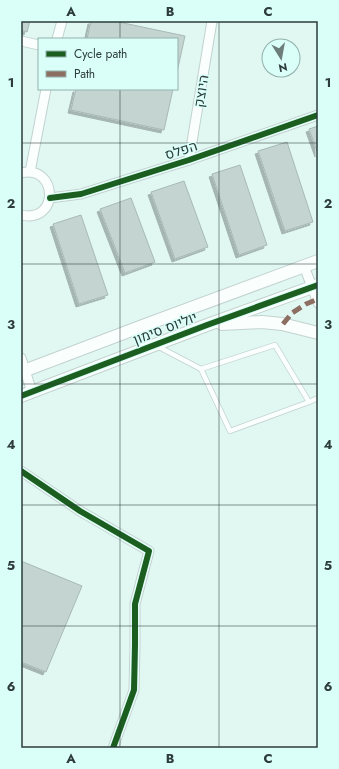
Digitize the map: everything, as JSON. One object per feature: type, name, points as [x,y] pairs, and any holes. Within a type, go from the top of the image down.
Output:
[{"type":"street","points":[[57,38],[62,21]]},
{"type":"street","name":"היוצק","points":[[189,160],[212,21]]},
{"type":"street","points":[[21,41],[38,45]]},
{"type":"street","points":[[21,215],[36,215],[47,205],[50,198],[48,184],[43,178],[37,174],[25,173],[46,90]]},
{"type":"street","name":"הפלס","points":[[50,198],[80,194],[189,160],[318,115]]},
{"type":"street","name":"יוליוס סימון","points":[[23,371],[318,261]]},
{"type":"street","points":[[304,266],[315,287],[318,303]]},
{"type":"street","name":"יוליוס סימון","points":[[26,394],[207,325],[315,287]]},
{"type":"street","points":[[207,325],[262,322],[301,328],[318,333]]},
{"type":"street","points":[[21,358],[26,394]]},
{"type":"street","points":[[21,471],[80,511],[149,550],[135,604],[136,645],[134,690],[113,748]]},
{"type":"lane","points":[[154,345],[201,368],[230,431],[318,398]]},
{"type":"lane","points":[[201,368],[275,345],[310,402]]},
{"type":"building","points":[[21,21],[30,21],[27,32],[21,30]]},
{"type":"building","points":[[91,21],[114,21],[185,36],[178,68],[178,38],[87,38]]},
{"type":"building","points":[[76,90],[173,90],[164,130],[71,110]]},
{"type":"building","points":[[318,126],[318,154],[309,129]]},
{"type":"building","points":[[287,142],[313,222],[285,231],[258,151]]},
{"type":"building","points":[[240,165],[267,245],[239,255],[212,174]]},
{"type":"building","points":[[184,181],[208,247],[175,259],[151,192]]},
{"type":"building","points":[[131,198],[155,262],[125,273],[100,209]]},
{"type":"building","points":[[81,215],[108,295],[79,304],[53,224]]},
{"type":"building","points":[[21,561],[82,586],[46,672],[21,662]]},
{"type":"marked path","points":[[283,324],[292,313],[306,304],[318,299]]},
{"type":"cycle path","points":[[50,198],[81,194],[189,160],[318,115]]},
{"type":"cycle path","points":[[21,396],[207,325],[318,285]]},
{"type":"cycle path","points":[[21,471],[80,511],[149,551],[135,604],[134,690],[113,748]]}]
